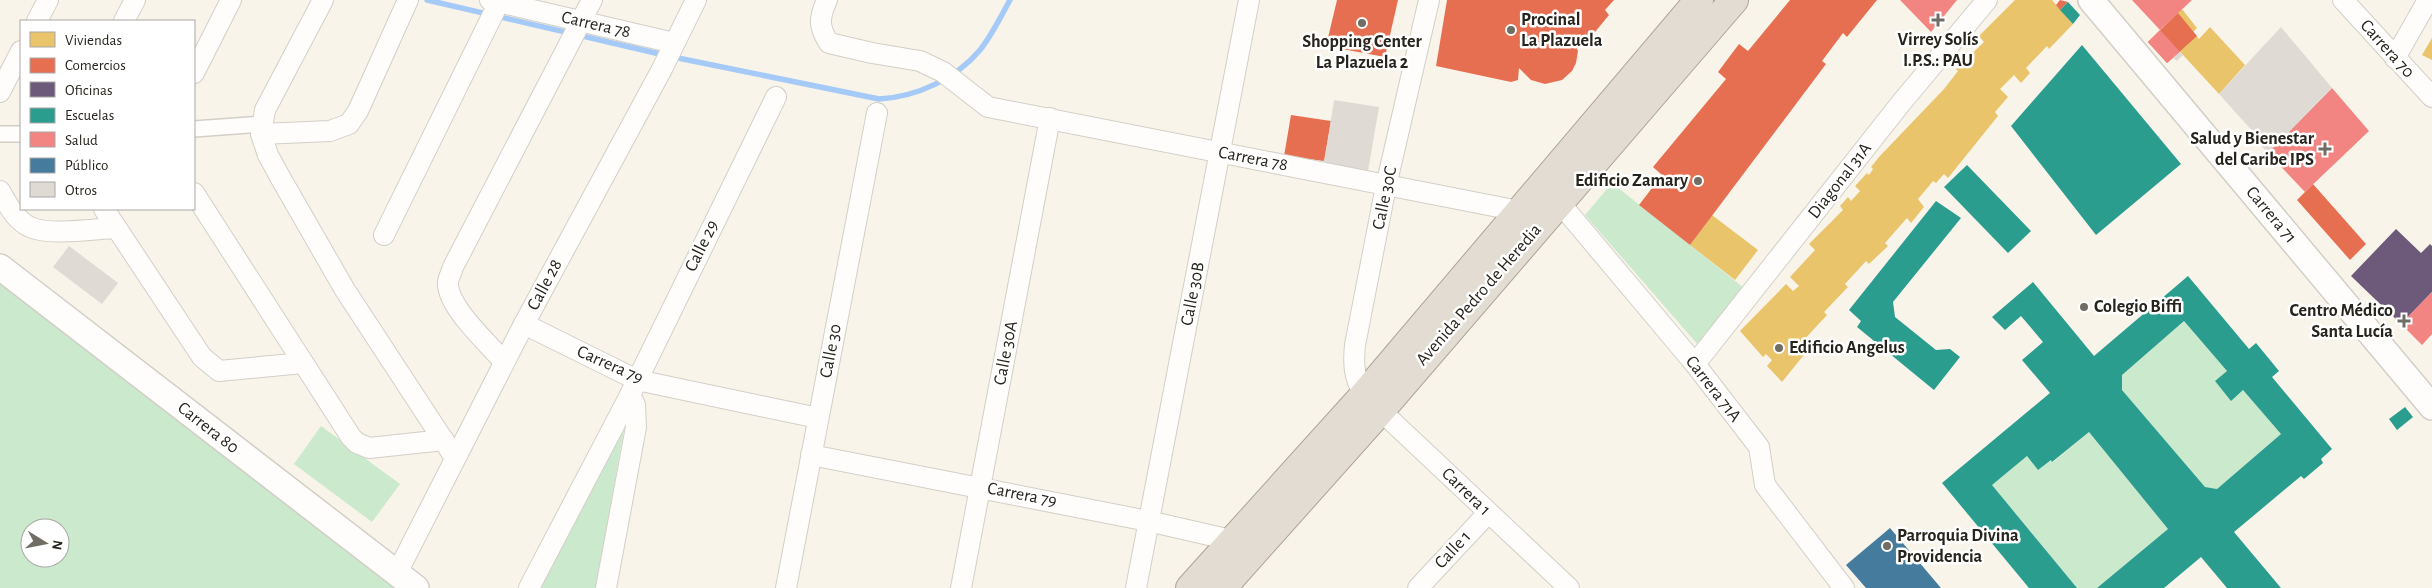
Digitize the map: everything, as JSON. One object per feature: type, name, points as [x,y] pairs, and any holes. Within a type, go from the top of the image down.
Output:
[{"type":"highway","name":"Avenida Pedro de Heredia","points":[[1222,588],[1372,402],[1519,211],[1699,0]]},
{"type":"highway","name":"Avenida Pedro de Heredia","points":[[1190,588],[1232,540],[1372,402],[1559,202],[1734,0]]},
{"type":"street","points":[[38,20],[48,0]]},
{"type":"street","points":[[124,20],[134,0]]},
{"type":"street","points":[[195,72],[231,0]]},
{"type":"street","points":[[323,0],[265,110],[262,129],[268,155],[344,290],[455,458]]},
{"type":"street","points":[[504,362],[463,316],[450,296],[448,282],[453,267],[592,0]]},
{"type":"street","name":"Calle 28","points":[[397,573],[504,362],[662,69],[672,45],[696,0]]},
{"type":"street","name":"Carrera 78","points":[[827,0],[820,15],[822,32],[829,43],[920,61],[946,75],[983,104],[1386,186],[1519,211]]},
{"type":"street","name":"Calle 30B","points":[[1136,588],[1249,0]]},
{"type":"street","name":"Calle 30C","points":[[1372,402],[1356,380],[1353,364],[1386,186],[1429,0]]},
{"type":"street","name":"Diagonal 31A","points":[[1695,364],[1901,103],[1987,0]]},
{"type":"street","name":"Carrera 71","points":[[2091,0],[2432,407]]},
{"type":"street","name":"Carrera 70","points":[[2343,0],[2432,97]]},
{"type":"street","points":[[2395,58],[2428,0]]},
{"type":"street","points":[[195,129],[330,131],[348,124],[358,111],[407,2]]},
{"type":"street","points":[[384,235],[495,6]]},
{"type":"street","name":"Carrera 78","points":[[495,6],[575,31],[672,45]]},
{"type":"street","points":[[0,92],[20,54]]},
{"type":"street","name":"Calle 29","points":[[529,588],[633,388],[776,96]]},
{"type":"street","name":"Calle 30","points":[[786,588],[877,113]]},
{"type":"street","name":"Calle 30A","points":[[961,588],[1050,118]]},
{"type":"street","points":[[0,134],[20,134]]},
{"type":"street","points":[[0,192],[12,213],[30,227],[47,231],[115,228]]},
{"type":"street","points":[[195,195],[351,437],[358,444],[369,448],[444,440]]},
{"type":"street","name":"Carrera 71A","points":[[1559,202],[1695,364],[1759,447],[1765,485],[1844,588]]},
{"type":"street","points":[[105,210],[202,357],[218,371],[303,363]]},
{"type":"street","name":"Carrera 80","points":[[0,267],[416,588]]},
{"type":"street","name":"Carrera 79","points":[[524,324],[633,388],[818,418]]},
{"type":"street","points":[[606,588],[636,427],[633,388]]},
{"type":"street","name":"Carrera 1","points":[[1372,402],[1569,588]]},
{"type":"street","name":"Carrera 79","points":[[811,455],[981,487],[1232,540]]},
{"type":"street","name":"Calle 1","points":[[1418,588],[1488,513]]},
{"type":"green space","points":[[1612,183],[1744,288],[1699,346],[1585,215]]},
{"type":"green space","points":[[0,277],[402,588],[0,588]]},
{"type":"green space","points":[[2184,321],[2227,371],[2215,381],[2231,400],[2243,390],[2281,434],[2217,489],[2205,487],[2122,390],[2122,375]]},
{"type":"green space","points":[[626,418],[596,588],[537,588]]},
{"type":"green space","points":[[321,426],[400,484],[372,522],[294,464]]},
{"type":"green space","points":[[2089,432],[2168,529],[2097,588],[2077,588],[1992,485],[2027,456],[2038,470],[2051,460],[2053,462]]},
{"type":"building: Viviendas","points":[[2015,0],[2052,0],[2073,24],[2049,49],[2047,46],[2026,68],[2030,73],[2021,83],[2014,75],[2000,89],[2008,97],[1995,112],[1998,116],[1948,178],[1944,174],[1936,183],[1933,181],[1918,199],[1924,207],[1911,223],[1907,218],[1885,243],[1888,246],[1869,264],[1866,261],[1845,284],[1848,287],[1824,312],[1827,315],[1800,344],[1807,351],[1782,382],[1767,366],[1772,360],[1766,354],[1763,357],[1740,331],[1786,284],[1793,291],[1799,286],[1790,277],[1815,250],[1809,244],[1843,210],[1840,206],[1848,197],[1851,201],[1860,191],[1855,186],[1867,173],[1869,175],[1873,169],[1871,167],[1879,157],[1944,89],[1958,71],[1956,69],[1984,42],[1979,36]]},
{"type":"building: Viviendas","points":[[2182,9],[2197,28],[2193,32],[2199,39],[2210,27],[2245,65],[2219,94],[2160,30]]},
{"type":"building: Viviendas","points":[[2432,38],[2432,60],[2422,55]]},
{"type":"building: Viviendas","points":[[1712,215],[1758,250],[1735,280],[1690,245]]},
{"type":"building: Comercios","name":"Shopping Center La Plazuela 2","points":[[1337,0],[1398,0],[1385,57],[1326,46]]},
{"type":"building: Comercios","points":[[1447,0],[1614,0],[1605,10],[1609,15],[1586,43],[1578,36],[1574,43],[1578,51],[1576,63],[1572,71],[1562,80],[1545,84],[1531,80],[1519,68],[1518,80],[1511,82],[1436,66]]},
{"type":"building: Comercios","points":[[1790,0],[1877,0],[1847,37],[1843,33],[1822,61],[1826,64],[1690,245],[1639,205],[1662,175],[1653,167],[1726,79],[1718,72],[1739,44],[1748,51]]},
{"type":"building: Comercios","points":[[2060,0],[2068,2],[2060,10],[2056,5]]},
{"type":"building: Comercios","points":[[2178,13],[2197,36],[2167,63],[2148,42]]},
{"type":"building: Comercios","points":[[1291,115],[1331,121],[1324,161],[1284,156]]},
{"type":"building: Comercios","points":[[2313,184],[2366,244],[2350,260],[2297,200]]},
{"type":"building: Oficinas","points":[[2396,229],[2421,253],[2430,244],[2432,246],[2432,292],[2401,324],[2351,276]]},
{"type":"building: Escuelas","points":[[2068,2],[2080,15],[2073,24],[2060,10]]},
{"type":"building: Escuelas","points":[[2082,45],[2181,164],[2096,235],[2011,126]]},
{"type":"building: Escuelas","points":[[1967,165],[2031,231],[2008,253],[1944,187]]},
{"type":"building: Escuelas","points":[[1936,201],[1961,218],[1893,302],[1895,317],[1936,350],[1950,349],[1960,357],[1934,390],[1857,327],[1861,321],[1849,310]]},
{"type":"building: Escuelas","points":[[2188,276],[2249,349],[2256,343],[2279,371],[2272,377],[2332,449],[2321,459],[2323,463],[2304,479],[2301,476],[2234,532],[2281,588],[2227,588],[2201,557],[2164,588],[2097,588],[2168,529],[2089,432],[2052,462],[2051,460],[2038,470],[2027,456],[1992,485],[2077,588],[2029,588],[1942,483],[2050,393],[2022,360],[2043,342],[2021,316],[2005,330],[1992,317],[2033,282],[2094,356]],"holes":[[[2184,321],[2227,371],[2215,381],[2231,401],[2243,390],[2281,434],[2217,489],[2205,487],[2122,390],[2122,375]]]},
{"type":"building: Escuelas","points":[[2405,407],[2413,417],[2397,430],[2389,419]]},
{"type":"building: Salud","name":"Virrey Solís I.P.S.: PAU","points":[[1900,0],[1957,0],[1931,32]]},
{"type":"building: Salud","points":[[2132,0],[2192,0],[2160,30]]},
{"type":"building: Salud","points":[[2160,30],[2180,52],[2167,63],[2148,42]]},
{"type":"building: Salud","name":"Salud y Bienestar del Caribe IPS","points":[[2332,88],[2369,131],[2305,192],[2268,153]]},
{"type":"building: Salud","points":[[2432,292],[2432,334],[2422,345],[2401,324]]},
{"type":"building: Público","name":"Parroquia Divina Providencia","points":[[1890,528],[1941,588],[1866,588],[1846,565]]},
{"type":"building: Otros","points":[[2281,27],[2332,88],[2268,153],[2253,137],[2255,134],[2219,94]]},
{"type":"building: Otros","points":[[2180,52],[2183,55],[2177,61],[2173,58]]},
{"type":"building: Otros","points":[[1334,100],[1379,107],[1368,171],[1324,164]]},
{"type":"building: Otros","points":[[69,246],[118,283],[102,304],[53,267]]},
{"type":"waterway","points":[[427,0],[664,55]]},
{"type":"waterway","points":[[673,57],[879,99],[893,98],[934,85],[959,70],[980,50],[1010,0]]},
{"type":"place","name":"Virrey Solís I.P.S.: PAU","points":[[1938,20]]},
{"type":"place","name":"Shopping Center La Plazuela 2","points":[[1362,23]]},
{"type":"place","name":"Procinal La Plazuela","points":[[1511,30]]},
{"type":"place","name":"Salud y Bienestar del Caribe IPS","points":[[2325,149]]},
{"type":"place","name":"Edificio Zamary","points":[[1698,181]]},
{"type":"place","name":"Colegio Biffi","points":[[2084,307]]},
{"type":"place","name":"Centro Médico Santa Lucía","points":[[2404,321]]},
{"type":"place","name":"Edificio Angelus","points":[[1779,348]]},
{"type":"place","name":"Parroquia Divina Providencia","points":[[1887,546]]}]
